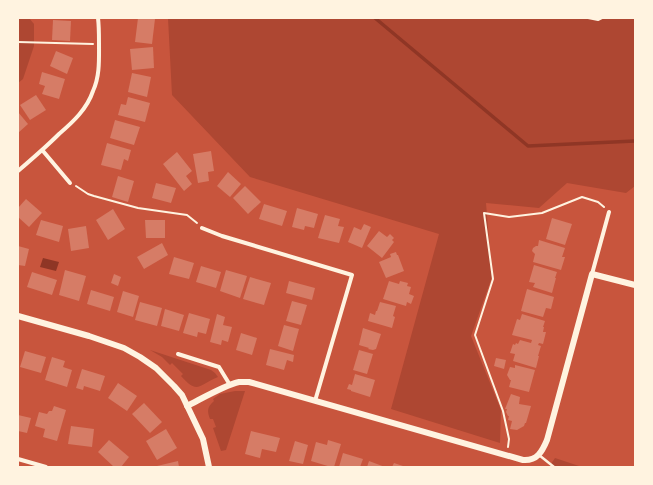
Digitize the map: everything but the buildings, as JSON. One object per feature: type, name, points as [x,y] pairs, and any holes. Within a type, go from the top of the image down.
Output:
[{"type":"street","points":[[18,171],[43,151],[80,114],[88,102],[98,78],[98,18]]},
{"type":"street","points":[[43,151],[70,183]]},
{"type":"street","points":[[188,406],[230,385],[239,382],[249,382],[523,460],[533,459],[539,454],[547,440],[609,212]]},
{"type":"street","points":[[202,228],[222,236],[352,275],[315,401]]},
{"type":"street","points":[[592,274],[635,285]]},
{"type":"street","points":[[18,316],[90,336],[124,348],[156,368],[182,395],[188,406],[203,439],[209,467]]},
{"type":"street","points":[[178,354],[219,367],[230,385]]},
{"type":"street","points":[[18,459],[46,467]]},
{"type":"lane","points":[[539,454],[554,467]]},
{"type":"path","points":[[588,18],[598,20],[602,18]]},
{"type":"path","points":[[18,42],[99,44]]},
{"type":"path","points":[[70,183],[94,196],[138,208],[187,215],[202,228]]},
{"type":"path","points":[[506,455],[509,439],[503,411],[475,336],[493,279],[484,213],[509,217],[542,213],[582,197],[598,202],[609,212]]},
{"type":"shaded area","points":[[18,18],[29,18],[34,24],[34,46],[23,79],[18,83]]},
{"type":"shaded area","points":[[168,18],[635,18],[635,186],[626,193],[567,183],[539,208],[486,203],[492,277],[471,336],[501,410],[500,443],[391,409],[439,234],[250,177],[172,95]]},
{"type":"shaded area","points":[[43,258],[59,262],[56,271],[40,267]]},
{"type":"shaded area","points":[[150,350],[211,370],[218,377],[195,387],[181,376],[183,374],[172,363],[170,365],[162,357]]},
{"type":"shaded area","points":[[245,391],[226,450],[221,451],[213,428],[216,427],[213,419],[210,419],[208,409],[214,401],[213,399],[220,394]]},
{"type":"shaded area","points":[[555,458],[582,467],[549,467]]},
{"type":"waterway","points":[[375,18],[528,146],[635,141]]}]
